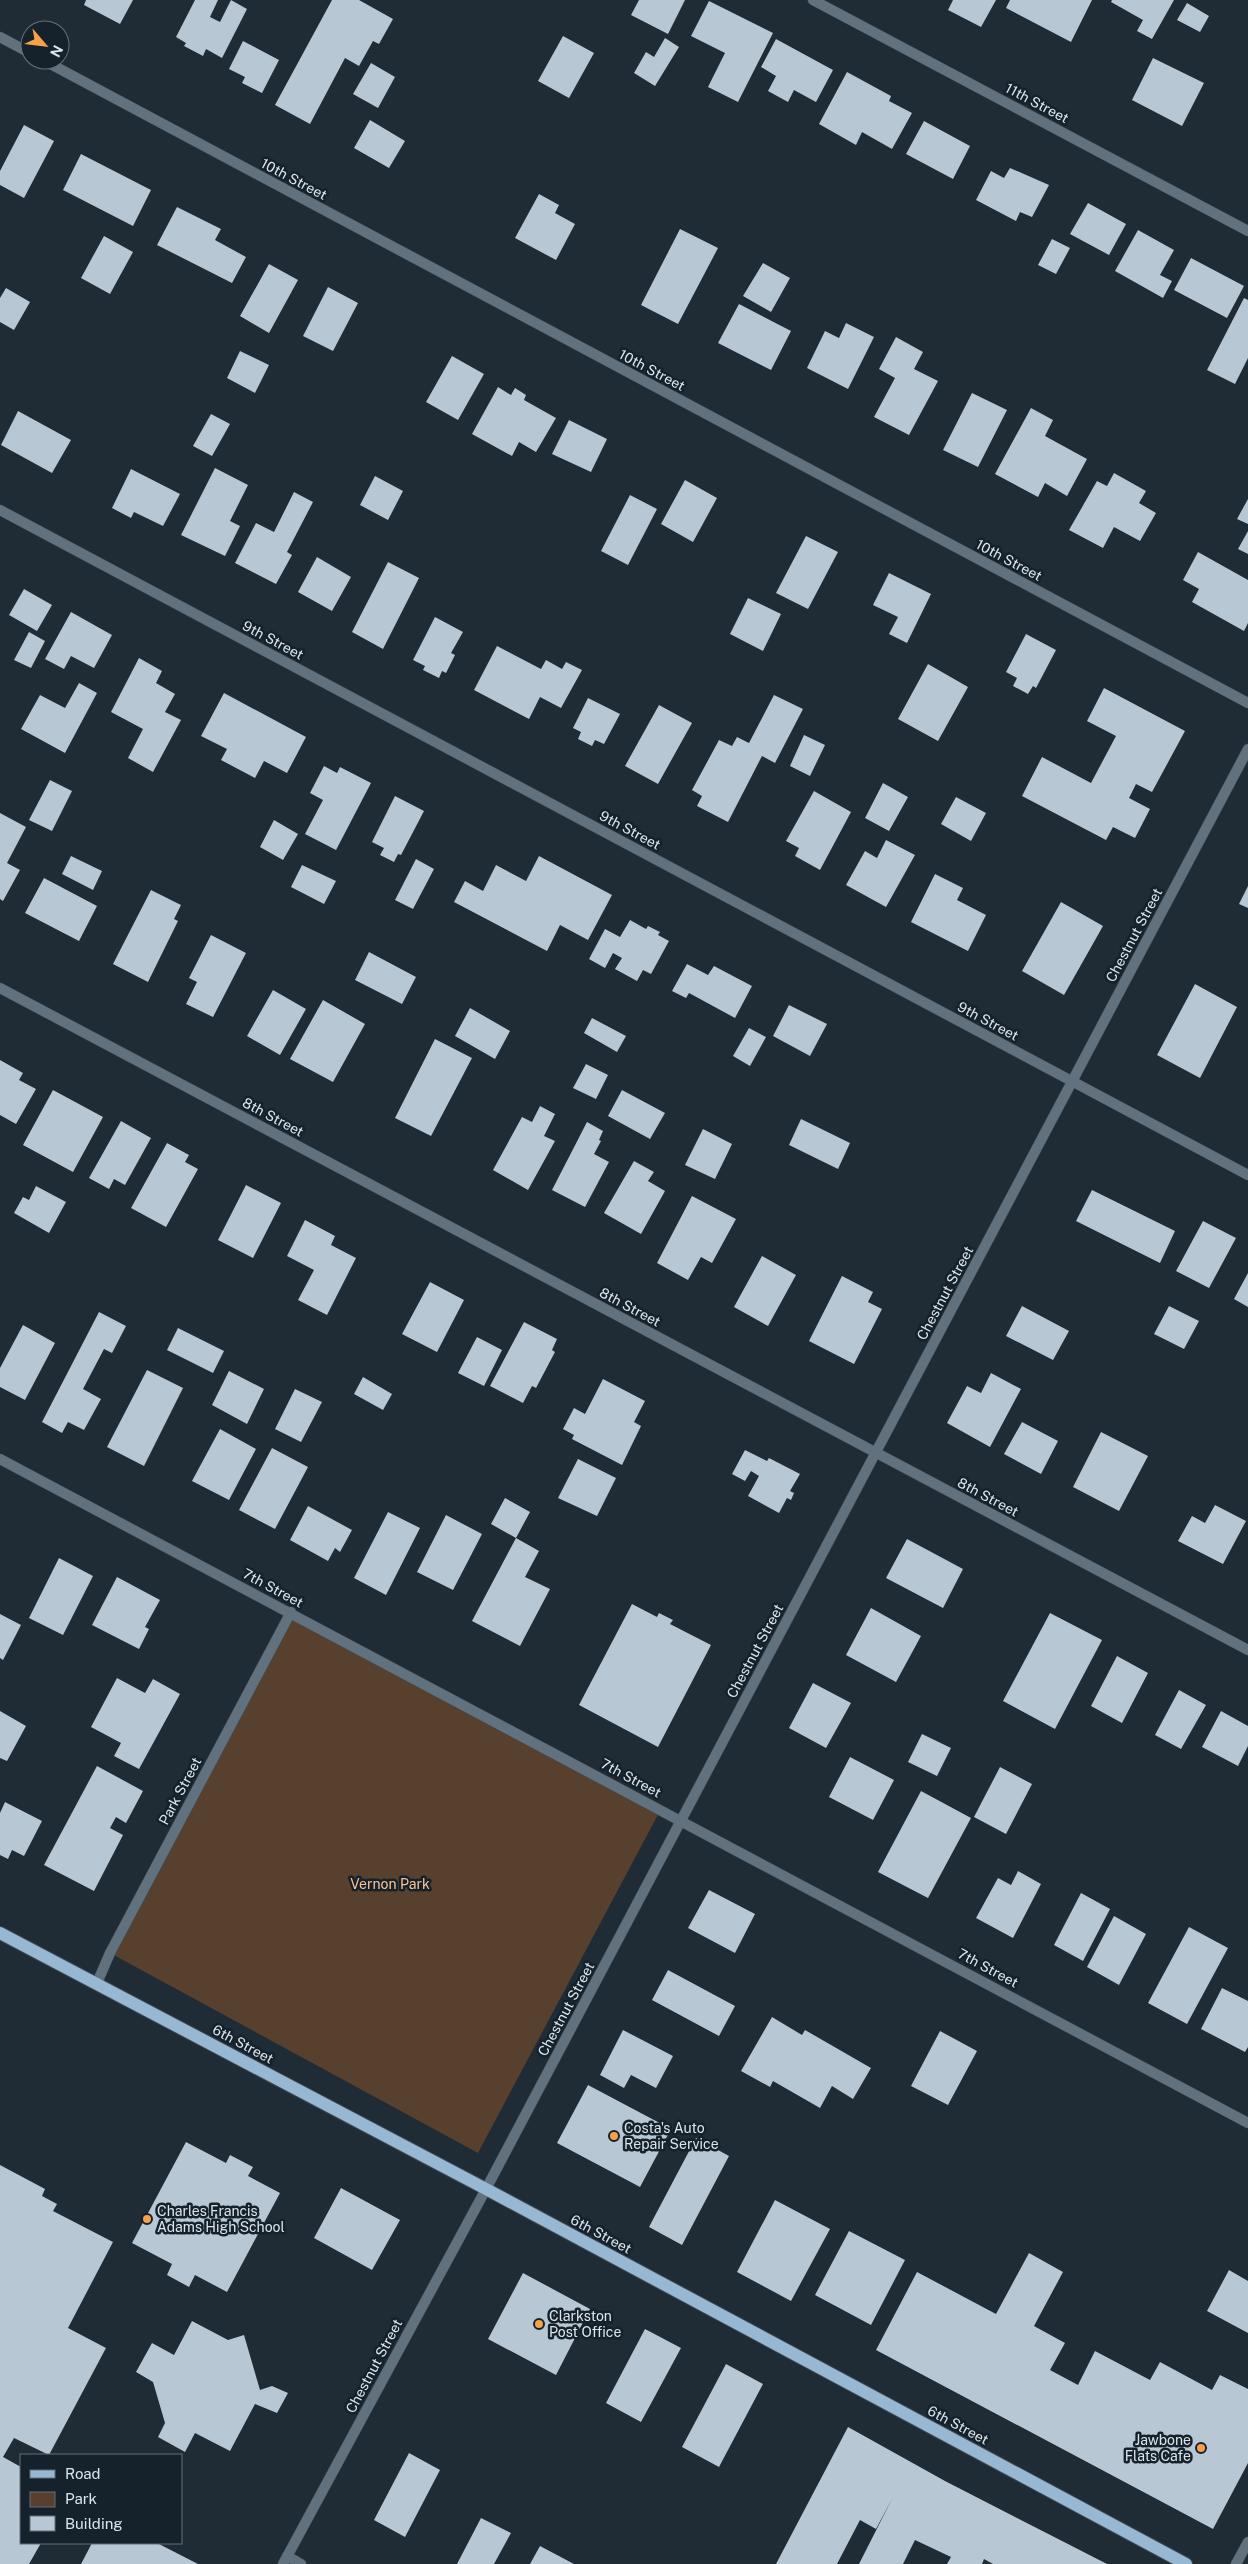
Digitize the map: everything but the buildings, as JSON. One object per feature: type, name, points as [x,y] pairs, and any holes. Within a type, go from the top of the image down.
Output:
[{"type":"main road","name":"6th Street","points":[[0,1933],[486,2189],[1186,2564]]},
{"type":"street","name":"11th Street","points":[[813,0],[1248,231]]},
{"type":"street","points":[[0,37],[20,48]]},
{"type":"street","name":"10th Street","points":[[61,70],[1248,703]]},
{"type":"street","name":"9th Street","points":[[0,510],[1248,1175]]},
{"type":"street","name":"Chestnut Street","points":[[285,2560],[486,2189],[1248,749]]},
{"type":"street","name":"8th Street","points":[[0,988],[1248,1650]]},
{"type":"street","name":"7th Street","points":[[0,1459],[291,1612],[1248,2123]]},
{"type":"street","name":"Park Street","points":[[97,1984],[115,1944],[291,1612]]},
{"type":"street","points":[[1236,2564],[1248,2542]]},
{"type":"street","points":[[285,2560],[301,2564]]},
{"type":"green space","name":"Vernon Park","points":[[291,1612],[661,1809],[478,2153],[110,1953]]},
{"type":"place","name":"Costa's Auto Repair Service","points":[[614,2136]]},
{"type":"place","name":"Charles Francis Adams High School","points":[[147,2219]]},
{"type":"place","name":"Clarkston Post Office","points":[[539,2324]]},
{"type":"place","name":"Jawbone Flats Cafe","points":[[1201,2448]]}]
